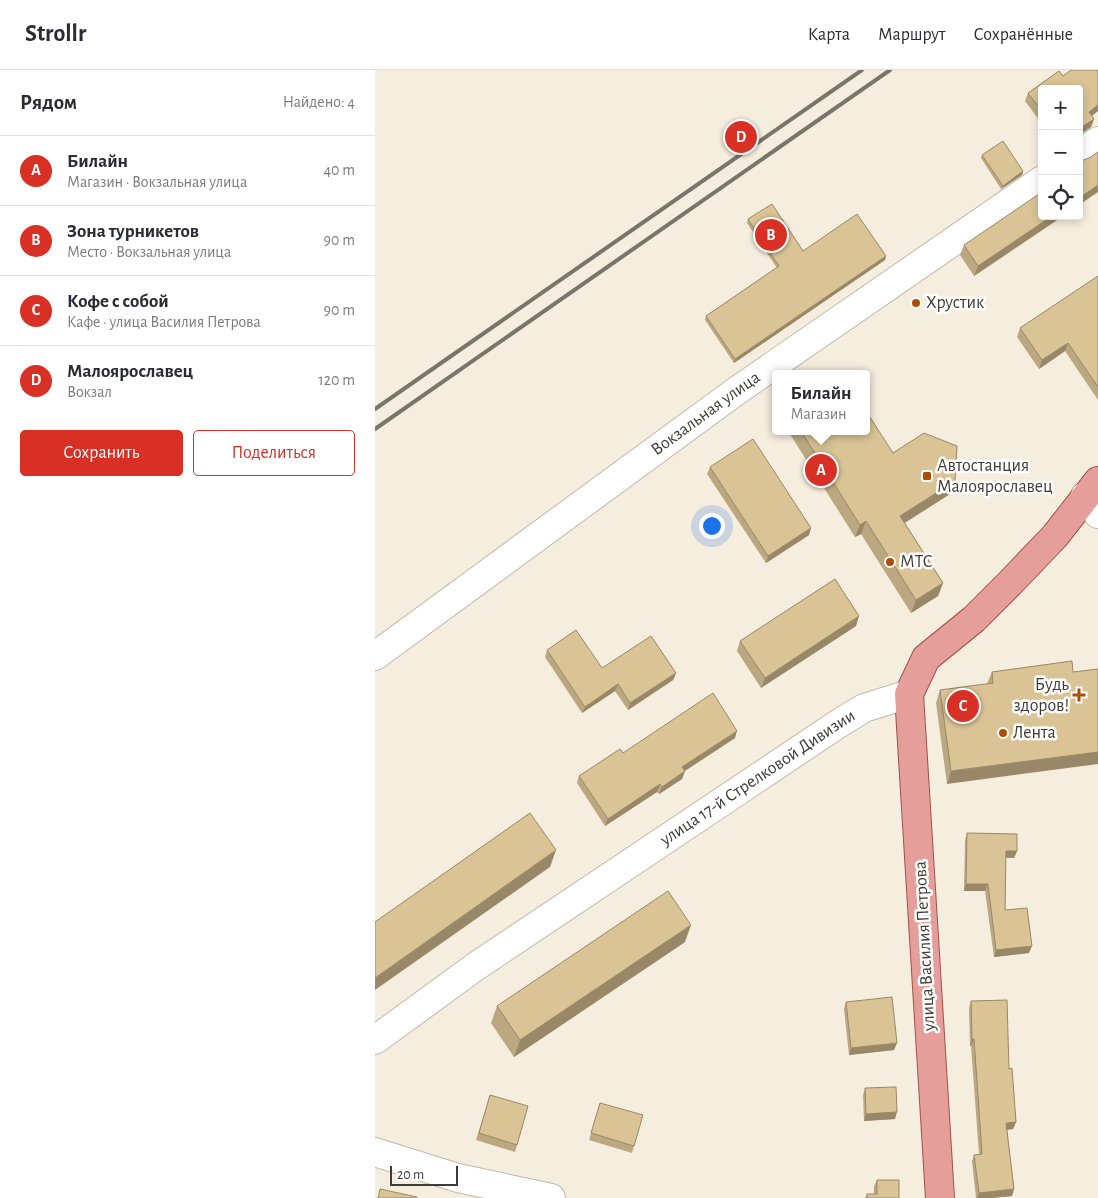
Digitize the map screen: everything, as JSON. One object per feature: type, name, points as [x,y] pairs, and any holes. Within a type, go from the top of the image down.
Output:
[{"type":"main road","points":[[909,694],[926,658],[974,619],[1094,497]]},
{"type":"main road","name":"улица Василия Петрова","points":[[909,694],[940,1198]]},
{"type":"street","points":[[1083,151],[1098,141]]},
{"type":"street","name":"Вокзальная улица","points":[[375,656],[735,392],[1038,183]]},
{"type":"street","name":"улица 17-й Стрелковой Дивизии","points":[[375,1040],[475,967],[838,724],[864,708],[909,694]]},
{"type":"street","points":[[375,1152],[456,1188],[551,1198]]},
{"type":"building","points":[[1071,70],[1098,70],[1098,105],[1089,112],[1094,119],[1083,126],[1083,85],[1039,85],[1059,71],[1063,76]]},
{"type":"building","points":[[1038,86],[1038,106],[1028,93]]},
{"type":"building","points":[[1003,141],[1023,171],[1003,186],[982,155]]},
{"type":"building","points":[[1098,152],[1098,185],[1083,195],[1083,160]]},
{"type":"building","points":[[1038,195],[1038,220],[1046,220],[978,266],[964,245]]},
{"type":"building","points":[[772,204],[803,251],[857,214],[886,256],[735,359],[706,316],[779,266],[748,219]]},
{"type":"building","points":[[1098,276],[1098,387],[1068,343],[1042,360],[1020,328]]},
{"type":"building","points":[[870,417],[893,453],[924,433],[957,446],[955,481],[900,516],[943,583],[916,600],[866,521],[860,525],[804,435],[870,435]]},
{"type":"building","points":[[753,439],[811,528],[768,556],[710,467]]},
{"type":"building","points":[[835,579],[859,616],[765,678],[740,641]]},
{"type":"building","points":[[576,630],[602,668],[651,636],[676,673],[630,703],[618,684],[585,707],[547,650]]},
{"type":"building","points":[[1072,661],[1073,672],[1098,669],[1098,752],[951,771],[940,690],[993,683],[992,672]]},
{"type":"building","points":[[713,693],[737,731],[682,767],[685,771],[662,787],[660,784],[608,819],[579,776],[620,749],[623,753]]},
{"type":"building","points":[[530,813],[556,850],[375,978],[375,922]]},
{"type":"building","points":[[967,833],[1017,834],[1017,851],[1006,851],[1005,910],[1027,908],[1032,946],[996,950],[988,884],[966,884]]},
{"type":"building","points":[[668,891],[691,925],[520,1040],[497,1006]]},
{"type":"building","points":[[892,997],[897,1043],[851,1048],[846,1002]]},
{"type":"building","points":[[1007,1000],[1009,1069],[1012,1068],[1016,1122],[1006,1123],[1014,1189],[979,1193],[974,1155],[982,1154],[974,1039],[972,1039],[971,1001]]},
{"type":"building","points":[[896,1087],[897,1112],[866,1114],[865,1088]]},
{"type":"building","points":[[490,1095],[528,1106],[517,1145],[479,1133]]},
{"type":"building","points":[[600,1103],[643,1115],[634,1146],[591,1133]]},
{"type":"building","points":[[877,1180],[899,1180],[899,1198],[867,1198],[867,1194],[877,1194]]},
{"type":"building","points":[[380,1189],[417,1197],[417,1198],[378,1198]]},
{"type":"railway","points":[[375,409],[862,70]]},
{"type":"railway","points":[[375,429],[890,70]]},
{"type":"place","name":"Малоярославец","points":[[741,137]]},
{"type":"place","name":"Зона турникетов","points":[[771,235]]},
{"type":"place","name":"Хрустик","points":[[916,303]]},
{"type":"place","name":"Билайн","points":[[821,470]]},
{"type":"place","name":"Автостанция Малоярославец","points":[[927,476]]},
{"type":"place","name":"МТС","points":[[890,562]]},
{"type":"place","name":"Будь здоров!","points":[[1079,695]]},
{"type":"place","name":"Кофе с собой","points":[[963,706]]},
{"type":"place","name":"Лента","points":[[1003,733]]}]
